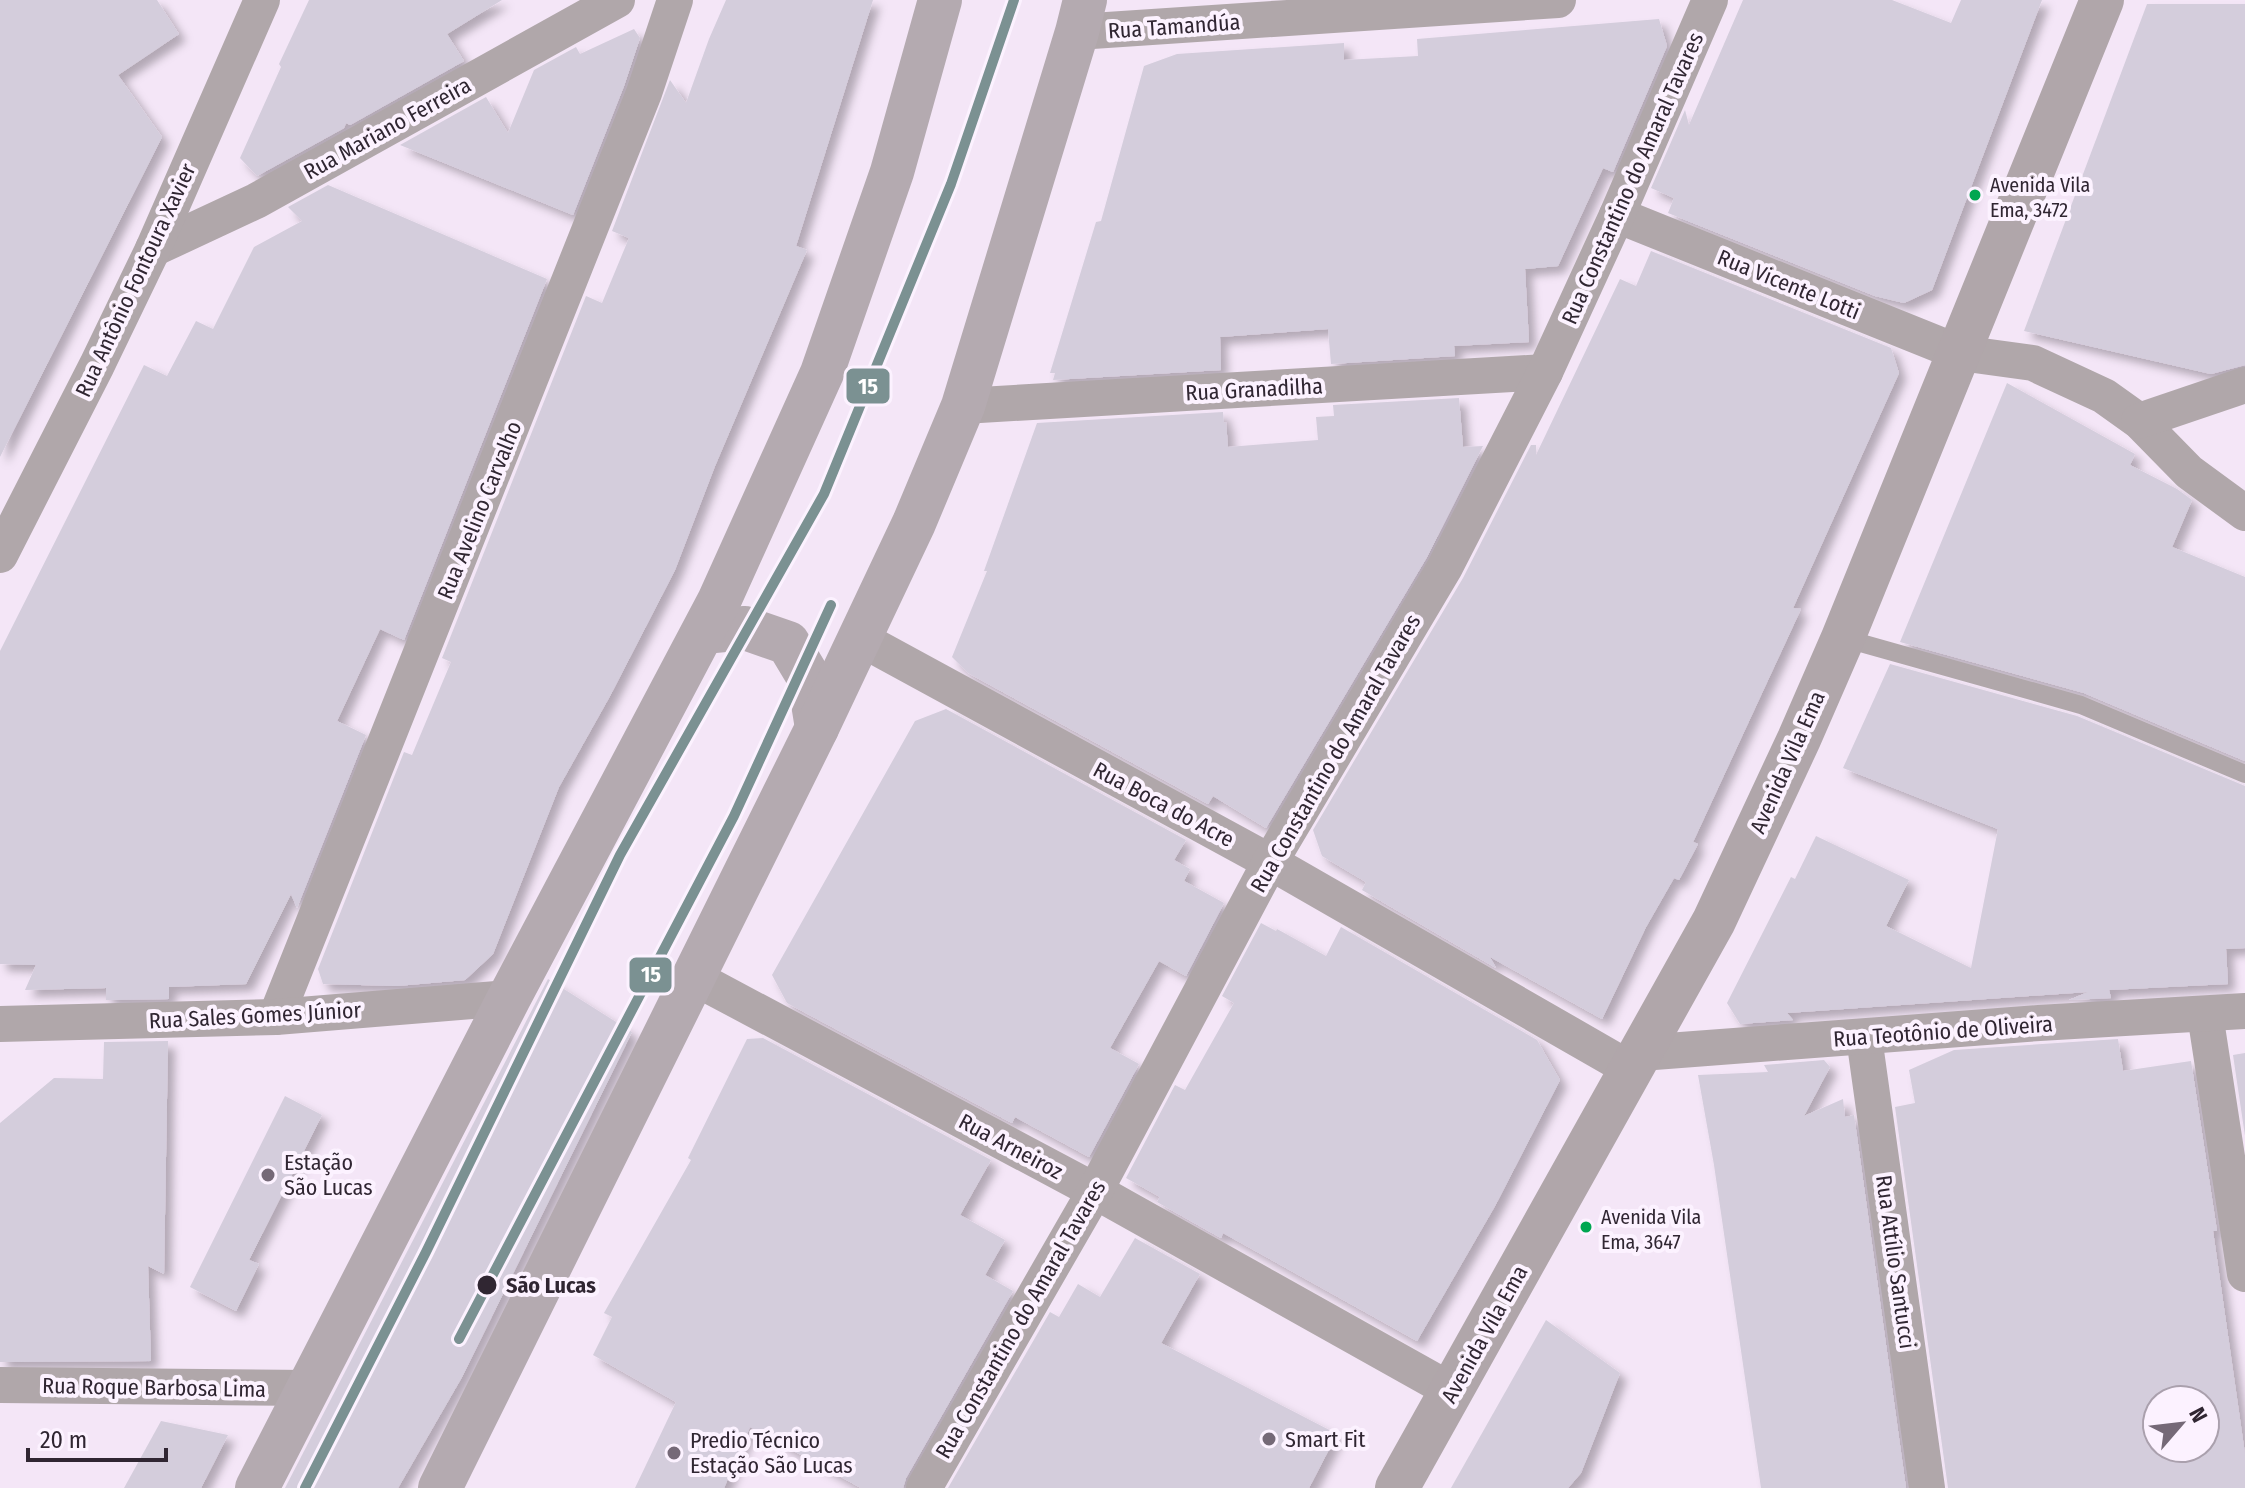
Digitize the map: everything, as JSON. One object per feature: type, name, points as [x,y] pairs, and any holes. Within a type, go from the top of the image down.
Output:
[{"type":"main road","points":[[257,1488],[509,998],[704,632],[822,373],[892,172],[940,0]]},
{"type":"main road","name":"Avenida Vila Ema","points":[[1397,1488],[1714,921],[1843,638],[2102,0]]},
{"type":"main road","points":[[440,1488],[861,639],[914,523],[963,406],[1081,16]]},
{"type":"main road","points":[[704,632],[745,628],[788,643],[809,678],[817,728]]},
{"type":"street","name":"Rua Antônio Fontoura Xavier","points":[[0,555],[153,249],[262,0]]},
{"type":"street","name":"Rua Mariano Ferreira","points":[[153,249],[256,201],[617,0]]},
{"type":"street","name":"Rua Avelino Carvalho","points":[[276,1017],[644,93],[675,0]]},
{"type":"street","name":"Rua Tamandúa","points":[[1081,16],[1558,0]]},
{"type":"street","name":"Rua Constantino do Amaral Tavares","points":[[924,1488],[1095,1191],[1270,862],[1445,567],[1545,372],[1710,0]]},
{"type":"street","name":"Rua Vicente Lotti","points":[[1617,215],[1960,353],[2033,363],[2104,396],[2139,421],[2189,472],[2245,513]]},
{"type":"street","name":"Rua Granadilha","points":[[963,406],[1545,372]]},
{"type":"street","points":[[2139,421],[2245,385]]},
{"type":"street","name":"Rua Boca do Acre","points":[[861,639],[1636,1061]]},
{"type":"street","name":"Rua Arneiroz","points":[[693,977],[1095,1191],[1452,1391]]},
{"type":"street","name":"Rua Sales Gomes Júnior","points":[[0,1024],[276,1017],[509,998]]},
{"type":"street","name":"Rua Teotônio de Oliveira","points":[[1636,1061],[1864,1037],[2245,1011]]},
{"type":"street","points":[[2205,1014],[2245,1274]]},
{"type":"street","name":"Rua Attílio Santucci","points":[[1864,1037],[1927,1488]]},
{"type":"street","name":"Rua Roque Barbosa Lima","points":[[0,1385],[308,1388]]},
{"type":"lane","points":[[1843,638],[2081,705],[2245,774]]},
{"type":"building","points":[[0,0],[157,0],[179,34],[118,75],[162,137],[0,457]]},
{"type":"building","points":[[309,0],[502,0],[447,34],[464,61],[350,125],[346,123],[344,128],[257,176],[240,158]]},
{"type":"building","points":[[726,0],[873,0],[796,246],[807,250],[715,466],[675,570],[559,787],[493,954],[465,980],[397,986],[323,984],[318,969],[404,752],[412,755],[451,662],[442,658],[586,296],[602,303],[629,238],[612,231],[670,80],[686,103]]},
{"type":"building","points":[[1743,0],[1892,0],[1951,23],[1961,0],[2042,0],[1932,290],[1904,303],[1875,296],[1668,213],[1674,198],[1651,188],[1685,110],[1689,125]]},
{"type":"building","points":[[2147,4],[2245,4],[2245,365],[2211,374],[2024,331]]},
{"type":"building","points":[[1659,19],[1667,46],[1613,172],[1603,168],[1558,266],[1525,269],[1529,342],[1454,346],[1455,356],[1331,364],[1328,329],[1220,337],[1221,370],[1053,380],[1055,373],[1050,373],[1096,222],[1101,221],[1144,66],[1177,54],[1344,43],[1344,60],[1418,56],[1417,39]]},
{"type":"building","points":[[634,29],[640,38],[573,215],[400,145],[486,97],[508,133],[534,70],[576,47],[580,54]]},
{"type":"building","points":[[328,185],[547,279],[404,640],[380,629],[337,721],[366,735],[297,908],[291,894],[246,984],[169,987],[169,999],[106,1000],[106,988],[25,990],[36,965],[0,964],[0,651],[144,365],[167,376],[196,321],[213,329],[254,247],[302,221],[288,207]]},
{"type":"building","points":[[1651,251],[1891,348],[1899,373],[1793,608],[1801,609],[1693,842],[1698,844],[1679,880],[1674,878],[1646,927],[1602,1019],[1490,957],[1496,968],[1362,890],[1366,882],[1322,856],[1313,830],[1463,578],[1531,445],[1536,445],[1536,455],[1620,279],[1636,286]]},
{"type":"building","points":[[2007,383],[2135,454],[2130,465],[2192,500],[2172,547],[2245,577],[2245,761],[2084,693],[1900,642]]},
{"type":"building","points":[[1459,398],[1463,447],[1483,446],[1427,557],[1266,828],[1213,796],[1208,804],[968,673],[952,657],[987,571],[984,571],[1037,423],[1223,412],[1228,447],[1318,440],[1316,417],[1334,416],[1333,405]]},
{"type":"building","points":[[1890,664],[2077,716],[2245,786],[2245,948],[2226,949],[2228,984],[2109,990],[2111,998],[2069,1000],[2088,992],[1787,1013],[1793,1020],[1740,1024],[1727,1003],[1791,877],[1795,879],[1816,836],[1909,880],[1886,926],[1971,968],[1998,829],[1843,768]]},
{"type":"building","points":[[946,709],[1186,840],[1174,860],[1190,869],[1184,881],[1224,903],[1186,976],[1159,961],[1110,1048],[1139,1064],[1089,1157],[1015,1117],[1012,1123],[787,1003],[772,975],[915,721]]},
{"type":"building","points":[[1261,923],[1326,956],[1341,927],[1537,1040],[1560,1080],[1495,1206],[1417,1341],[1223,1233],[1221,1238],[1157,1202],[1160,1197],[1126,1178],[1175,1085],[1185,1090],[1234,1003],[1222,996]]},
{"type":"building","name":"São Lucas","points":[[548,979],[632,1032],[462,1377],[398,1488],[285,1488]]},
{"type":"building","points":[[763,1038],[991,1160],[960,1215],[1005,1240],[985,1275],[1013,1291],[903,1488],[861,1488],[750,1427],[724,1488],[635,1488],[676,1402],[593,1355],[612,1317],[604,1313],[691,1160],[688,1158],[747,1039]]},
{"type":"building","points":[[2118,1039],[2123,1071],[2191,1061],[2217,1231],[2213,1231],[2245,1454],[2245,1488],[1948,1488],[1895,1107],[1915,1103],[1909,1070],[1954,1050]]},
{"type":"building","points":[[168,1041],[164,1274],[148,1266],[151,1361],[0,1362],[0,1123],[54,1078],[103,1079],[104,1042]]},
{"type":"building","points":[[2245,1053],[2245,1136],[2233,1055]]},
{"type":"building","points":[[1824,1060],[1830,1067],[1804,1116],[1843,1099],[1845,1117],[1854,1115],[1906,1488],[1761,1488],[1698,1075],[1768,1072],[1764,1065]]},
{"type":"building","name":"Estação São Lucas","points":[[285,1096],[322,1115],[249,1260],[259,1264],[236,1311],[190,1287]]},
{"type":"building","points":[[1135,1238],[1200,1274],[1161,1343],[1337,1434],[1309,1488],[948,1488],[1050,1312],[1059,1317],[1078,1284],[1100,1297]]},
{"type":"building","points":[[1546,1320],[1620,1373],[1581,1473],[1568,1488],[1451,1488]]},
{"type":"building","points":[[161,1421],[228,1435],[201,1488],[124,1488]]},
{"type":"transit line","name":"15","points":[[305,1488],[426,1252],[620,855],[824,494],[951,184],[1014,0]]},
{"type":"transit line","name":"15","points":[[459,1339],[734,816],[831,605]]},
{"type":"place","name":"Avenida Vila Ema, 3472","points":[[1975,195]]},
{"type":"place","name":"Estação São Lucas","points":[[268,1175]]},
{"type":"place","name":"Avenida Vila Ema, 3647","points":[[1586,1227]]},
{"type":"place","name":"São Lucas","points":[[487,1285]]},
{"type":"place","name":"Smart Fit","points":[[1269,1439]]},
{"type":"place","name":"Predio Técnico Estação São Lucas","points":[[674,1453]]}]
